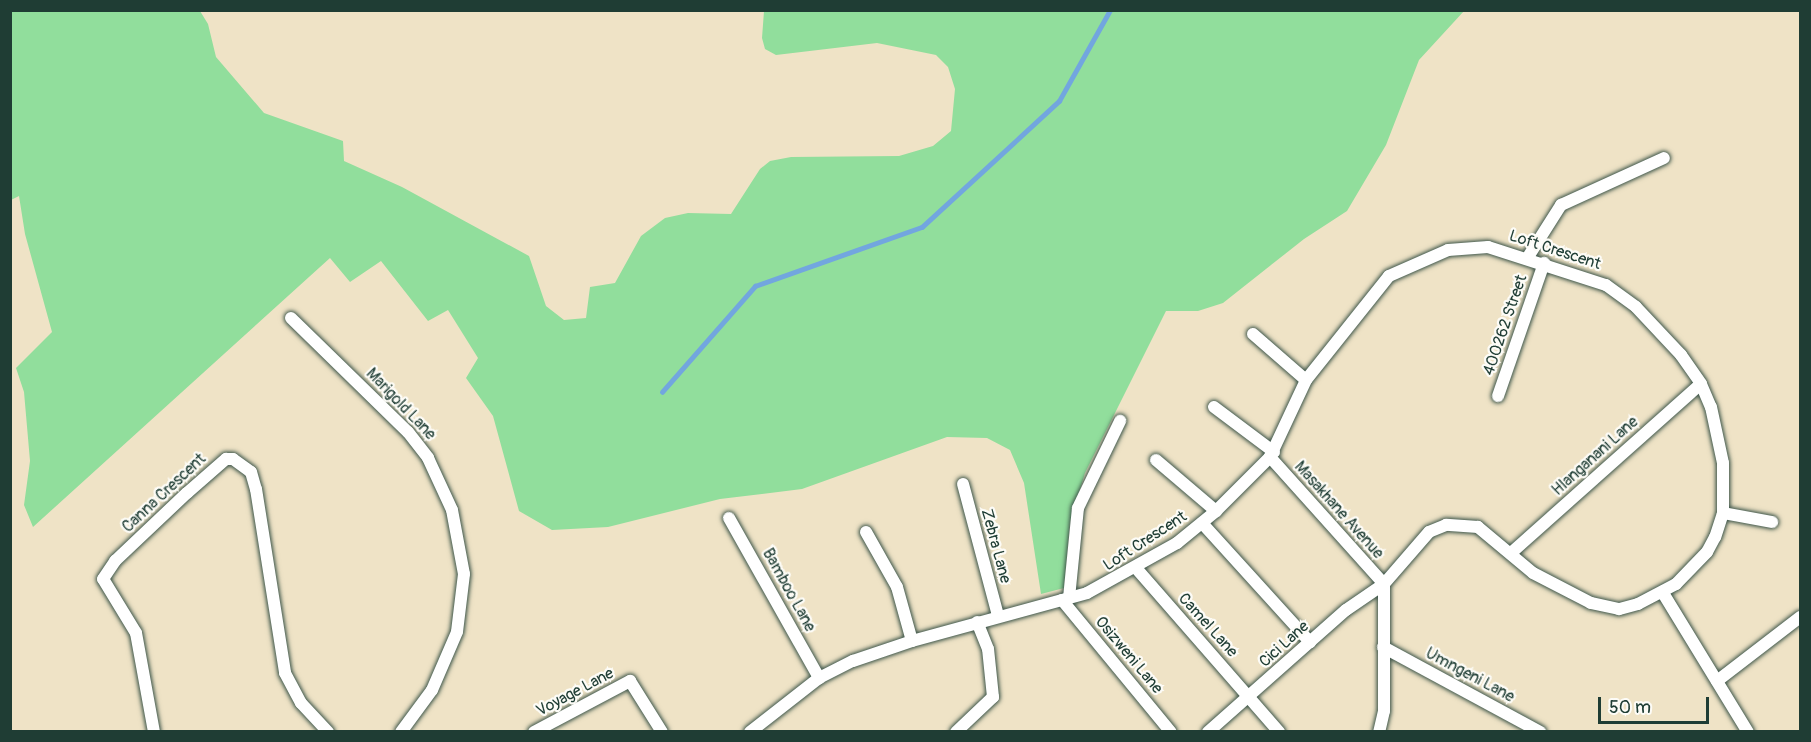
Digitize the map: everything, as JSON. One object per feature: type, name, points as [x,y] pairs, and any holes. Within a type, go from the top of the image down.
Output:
[{"type":"street","points":[[1528,257],[1561,205],[1664,158]]},
{"type":"street","name":"Loft Crescent","points":[[750,732],[819,678],[912,641],[1104,586],[1136,568],[1202,523],[1272,455],[1305,380],[1389,276],[1448,250],[1488,247],[1528,257],[1619,292],[1681,355],[1701,384],[1721,454],[1723,513],[1707,552],[1688,574],[1663,593],[1638,604],[1605,608],[1533,573],[1478,527],[1446,525],[1429,532],[1383,584]]},
{"type":"street","name":"400262 Street","points":[[1498,396],[1544,263]]},
{"type":"street","name":"Marigold Lane","points":[[291,318],[408,432],[428,458],[452,510],[464,574],[457,632],[432,690],[401,732]]},
{"type":"street","points":[[1253,334],[1305,380]]},
{"type":"street","name":"Hlanganani Lane","points":[[1511,553],[1701,384]]},
{"type":"street","name":"Masakhane Avenue","points":[[1214,407],[1272,455],[1383,584]]},
{"type":"street","points":[[1065,599],[1078,507],[1120,422]]},
{"type":"street","name":"Canna Crescent","points":[[154,732],[136,633],[103,579],[115,561],[187,493],[226,459],[233,459],[251,472],[256,489],[285,673],[301,703],[328,732]]},
{"type":"street","points":[[1156,460],[1216,511]]},
{"type":"street","name":"Zebra Lane","points":[[963,484],[998,616]]},
{"type":"street","points":[[1723,513],[1772,522]]},
{"type":"street","name":"Bamboo Lane","points":[[729,518],[819,678]]},
{"type":"street","points":[[1202,523],[1310,642]]},
{"type":"street","points":[[866,532],[897,587],[912,641]]},
{"type":"street","name":"Camel Lane","points":[[1136,568],[1250,696],[1279,732]]},
{"type":"street","points":[[1379,732],[1384,711],[1383,584]]},
{"type":"street","name":"Cici Lane","points":[[1208,732],[1310,642],[1383,584]]},
{"type":"street","points":[[1663,593],[1748,732]]},
{"type":"street","name":"Osizweni Lane","points":[[1065,599],[1171,732]]},
{"type":"street","points":[[1717,681],[1800,617]]},
{"type":"street","points":[[956,732],[993,697],[988,649],[977,622]]},
{"type":"street","name":"Umngeni Lane","points":[[1383,647],[1540,732]]},
{"type":"street","name":"Voyage Lane","points":[[534,732],[630,681],[662,732]]},
{"type":"green space","points":[[11,11],[200,11],[208,24],[216,57],[264,113],[343,141],[344,161],[402,187],[529,256],[546,306],[564,320],[586,318],[590,287],[615,283],[641,236],[665,218],[688,213],[731,214],[760,169],[770,161],[791,157],[899,156],[933,146],[951,131],[955,89],[948,67],[936,55],[877,43],[776,55],[765,49],[762,38],[764,11],[1464,11],[1419,60],[1386,145],[1347,211],[1304,239],[1223,303],[1198,311],[1166,311],[1085,473],[1070,522],[1064,588],[1041,594],[1024,483],[1010,450],[987,438],[947,437],[802,489],[720,499],[608,527],[552,530],[519,511],[493,416],[466,378],[478,358],[448,310],[428,321],[381,261],[350,282],[330,258],[33,527],[24,505],[30,461],[24,392],[16,368],[52,332],[25,234],[19,196],[11,200]]},
{"type":"waterway","points":[[662,392],[755,286],[922,227],[1059,101],[1110,10]]}]
